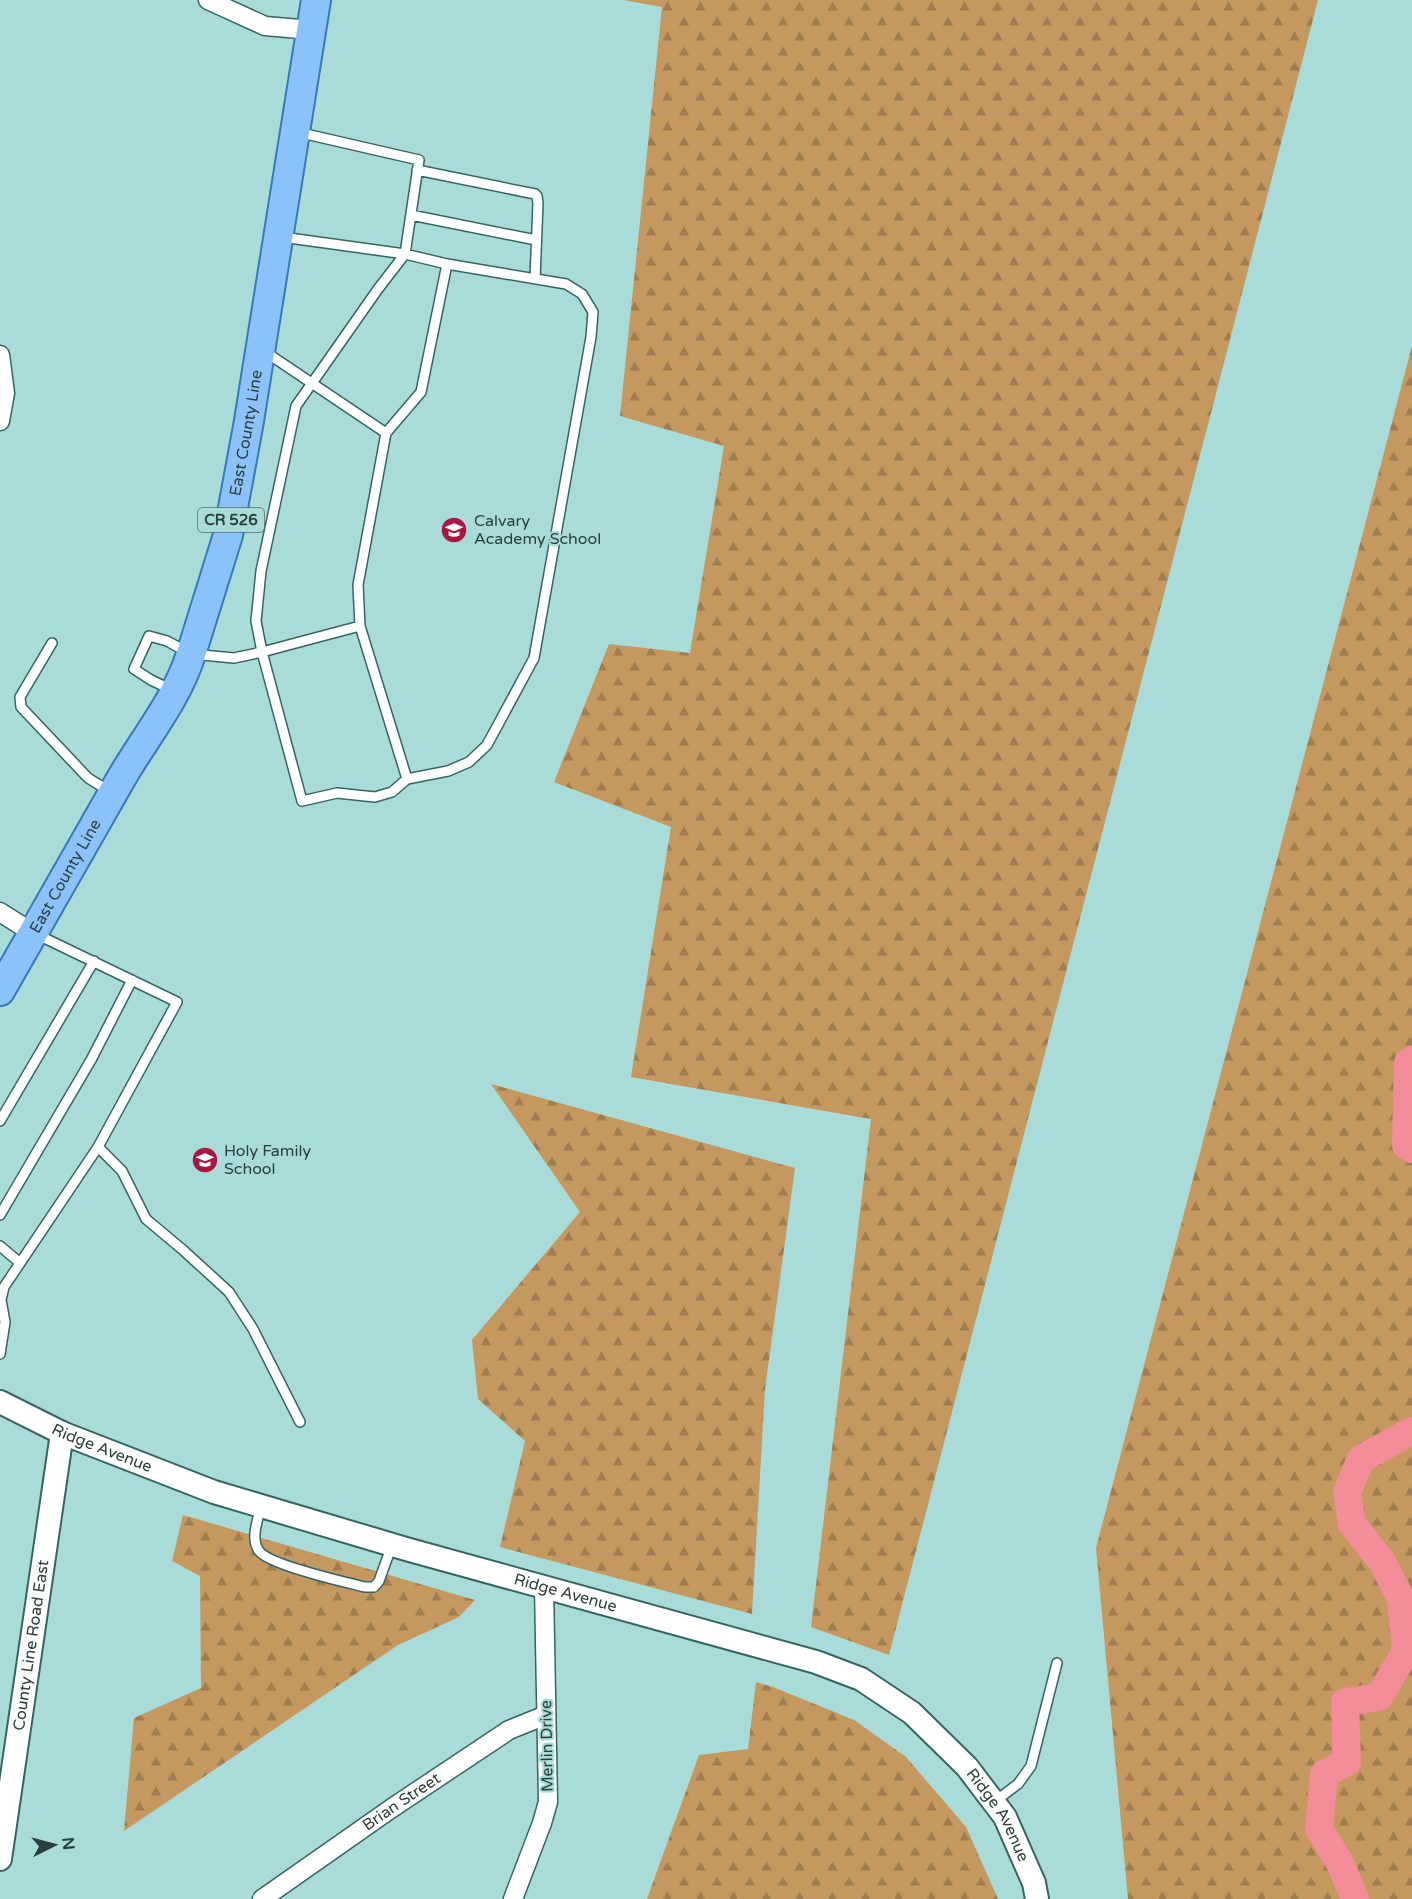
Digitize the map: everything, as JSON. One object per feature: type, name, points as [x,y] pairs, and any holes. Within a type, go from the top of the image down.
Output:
[{"type":"main road","name":"East County Line","points":[[0,991],[113,794],[176,692],[186,671],[228,535],[261,349],[316,0]]},
{"type":"street","points":[[208,0],[265,27],[311,30]]},
{"type":"street","points":[[0,355],[5,393],[0,422]]},
{"type":"street","points":[[0,912],[33,933]]},
{"type":"street","name":"Ridge Avenue","points":[[0,1402],[62,1433],[214,1492],[392,1545],[816,1662],[861,1679],[912,1713],[967,1767],[1005,1816],[1034,1883],[1037,1899]]},
{"type":"street","name":"County Line Road East","points":[[0,1859],[7,1762],[62,1433]]},
{"type":"street","name":"Merlin Drive","points":[[513,1899],[548,1802],[544,1586]]},
{"type":"street","name":"Brian Street","points":[[262,1899],[509,1730],[546,1715]]},
{"type":"lane","points":[[295,132],[535,194],[538,203],[535,279]]},
{"type":"lane","points":[[279,236],[405,254],[447,264],[566,284],[582,294],[593,312],[591,337],[534,658],[487,745],[469,762],[448,771],[406,779],[392,792],[375,797],[337,793],[302,801],[262,652],[256,621],[261,571],[296,406],[405,254],[418,165]]},
{"type":"lane","points":[[411,215],[536,240]]},
{"type":"lane","points":[[406,779],[360,626],[358,585],[386,433],[421,392],[447,264]]},
{"type":"lane","points":[[261,349],[386,433]]},
{"type":"lane","points":[[176,692],[134,669],[148,636],[167,642],[191,654],[234,658],[360,626]]},
{"type":"lane","points":[[52,643],[20,697],[21,706],[88,778],[113,794]]},
{"type":"lane","points":[[0,1354],[5,1322],[1,1300],[4,1287],[98,1147],[177,1002],[33,933]]},
{"type":"lane","points":[[0,1121],[94,961]]},
{"type":"lane","points":[[0,1215],[91,1060],[132,980]]},
{"type":"lane","points":[[98,1147],[122,1172],[146,1219],[229,1292],[253,1329],[300,1422]]},
{"type":"lane","points":[[0,1246],[20,1262]]},
{"type":"lane","points":[[261,1506],[255,1528],[258,1550],[278,1563],[365,1587],[374,1587],[380,1581],[392,1545]]},
{"type":"lane","points":[[994,1802],[1018,1784],[1031,1766],[1057,1663]]},
{"type":"green space","points":[[624,0],[1318,0],[889,1655],[811,1627],[871,1119],[631,1077],[671,827],[554,782],[609,644],[690,653],[724,446],[620,416],[662,7]]},
{"type":"green space","points":[[1412,346],[1412,1899],[1128,1899],[1096,1548]]},
{"type":"green space","points":[[491,1084],[795,1168],[765,1389],[752,1614],[500,1547],[525,1441],[478,1399],[472,1340],[580,1212]]},
{"type":"green space","points":[[183,1515],[475,1600],[459,1617],[398,1645],[124,1831],[134,1718],[201,1688],[200,1576],[172,1561]]},
{"type":"green space","points":[[756,1682],[854,1720],[906,1757],[966,1827],[998,1899],[647,1899],[699,1755],[748,1749]]},
{"type":"waterway","points":[[1412,1060],[1408,1063],[1406,1145],[1412,1149]]},
{"type":"waterway","points":[[1355,1899],[1340,1863],[1319,1829],[1324,1774],[1347,1762],[1345,1702],[1379,1697],[1406,1651],[1401,1599],[1383,1563],[1352,1524],[1347,1492],[1361,1459],[1412,1431]]},
{"type":"place","name":"Calvary Academy School","points":[[454,530]]},
{"type":"place","name":"Holy Family School","points":[[205,1160]]}]
